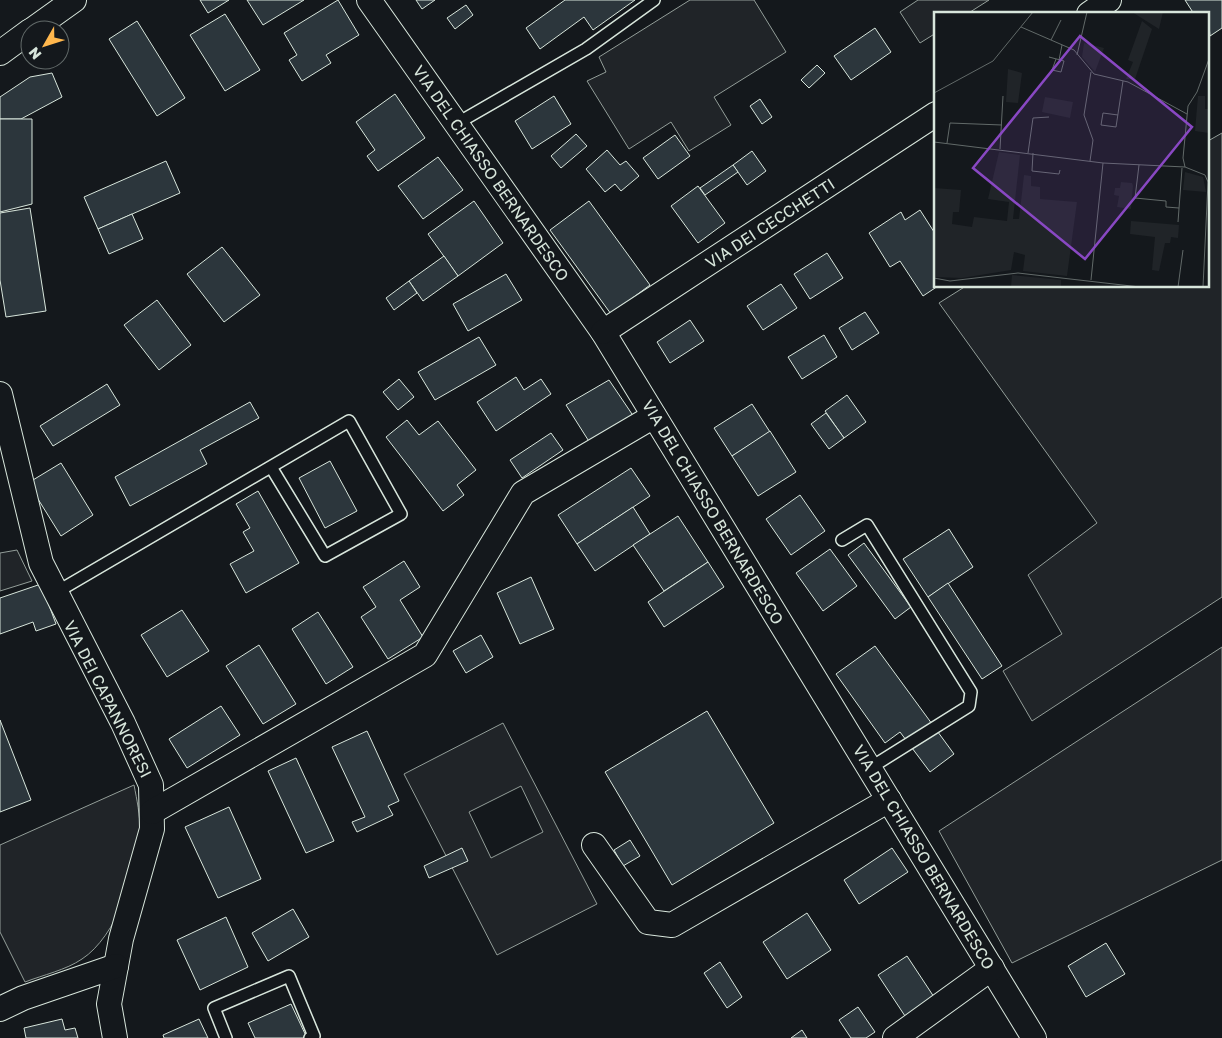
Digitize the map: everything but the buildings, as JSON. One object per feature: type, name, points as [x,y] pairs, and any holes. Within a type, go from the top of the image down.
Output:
[{"type":"street","points":[[46,20],[74,0]]},
{"type":"street","name":"VIA DEL CHIASSO BERNARDESCO","points":[[369,0],[604,332],[1034,1038]]},
{"type":"street","points":[[1091,12],[1110,0]]},
{"type":"street","points":[[0,53],[20,39]]},
{"type":"street","name":"VIA DEI CECCHETTI","points":[[604,332],[934,115]]},
{"type":"street","name":"VIA DEI CAPANNORESI","points":[[0,394],[41,563],[54,592],[123,723],[152,786],[152,829],[121,939],[109,1004],[115,1038]]},
{"type":"street","points":[[152,812],[425,655],[523,493],[654,416]]},
{"type":"street","points":[[594,845],[648,922],[672,925],[889,800]]},
{"type":"street","points":[[0,1009],[22,998],[116,966]]},
{"type":"street","points":[[895,1038],[992,968]]},
{"type":"lane","points":[[456,124],[586,49],[654,0]]},
{"type":"lane","points":[[54,592],[271,466],[349,421],[401,514],[325,556],[271,466]]},
{"type":"lane","points":[[842,540],[867,525],[971,692],[969,706],[870,768]]},
{"type":"lane","points":[[226,1038],[214,1008],[289,976],[314,1036],[310,1038]]},
{"type":"shaded area","points":[[690,0],[754,0],[786,52],[714,97],[731,125],[689,151],[671,122],[629,149],[587,81],[606,72],[599,57]]},
{"type":"shaded area","points":[[918,0],[989,0],[970,12],[934,12],[934,34],[920,43],[900,12]]},
{"type":"shaded area","points":[[1222,133],[1222,597],[1032,721],[1003,671],[1062,634],[1028,575],[1097,523],[939,303],[963,288],[1210,288],[1210,140]]},
{"type":"shaded area","points":[[17,550],[32,581],[0,591],[0,553]]},
{"type":"shaded area","points":[[1222,647],[1222,860],[1012,963],[939,831]]},
{"type":"shaded area","points":[[503,723],[597,904],[497,955],[404,774]],"holes":[[[521,786],[543,832],[491,858],[469,812]]]},
{"type":"shaded area","points":[[134,785],[140,830],[139,846],[131,883],[115,919],[94,949],[82,959],[62,969],[25,982],[0,932],[0,845]]}]
